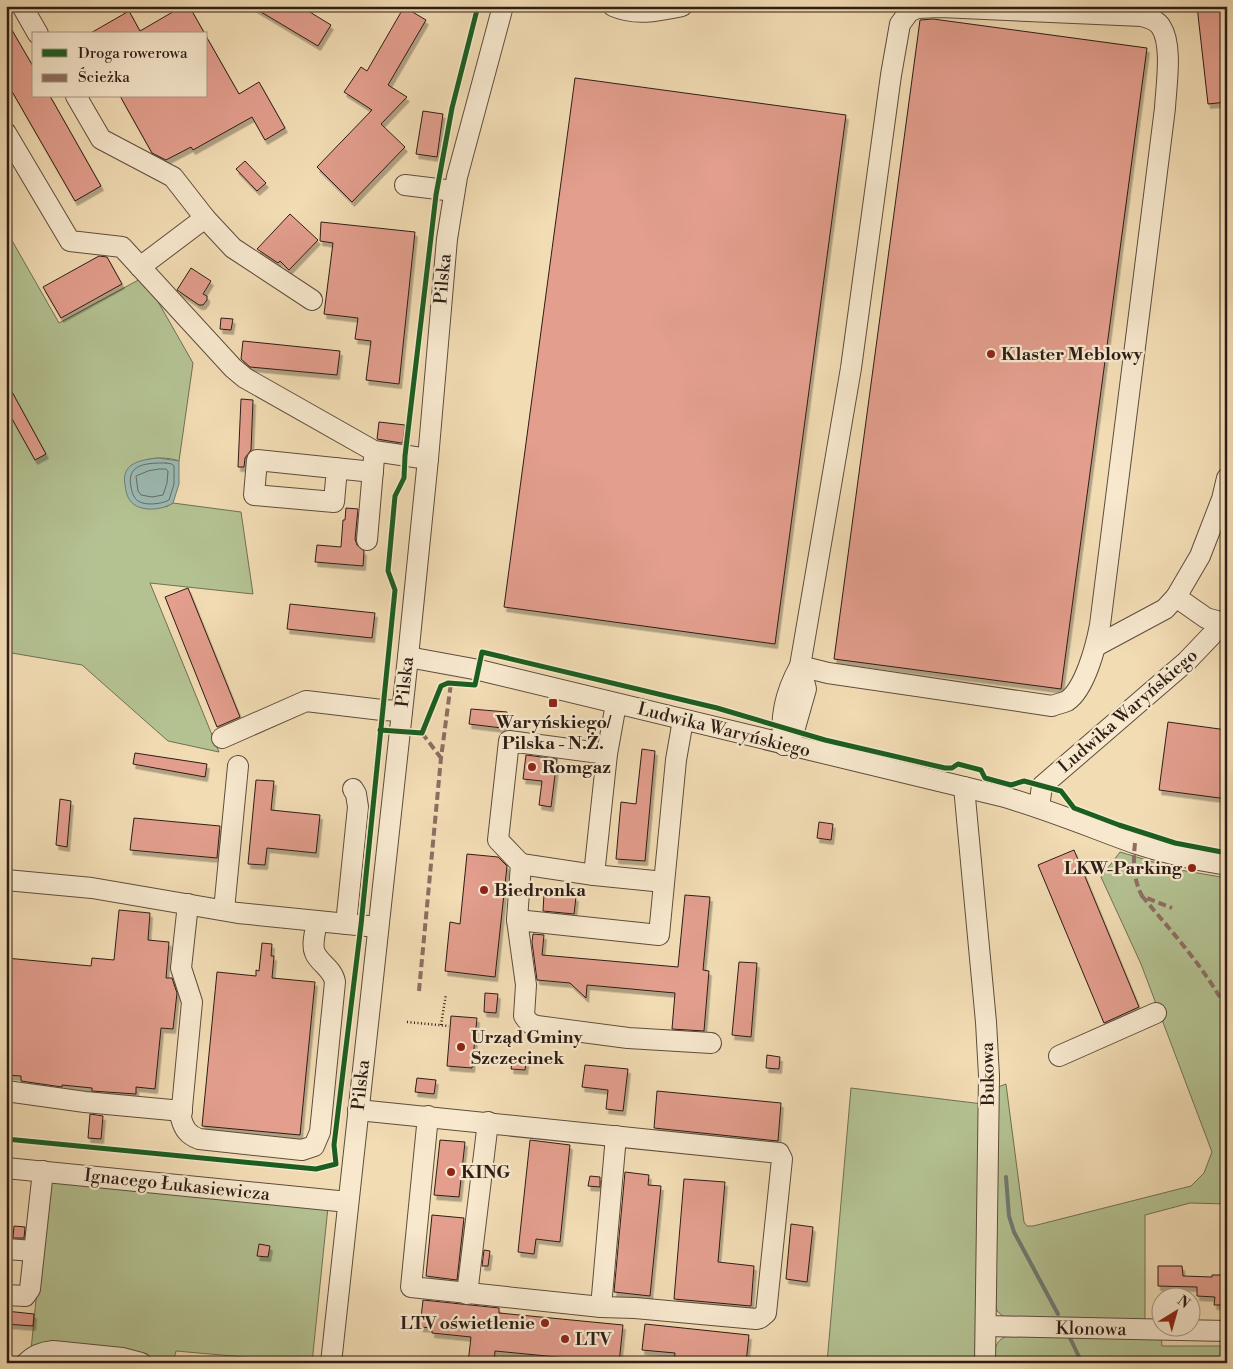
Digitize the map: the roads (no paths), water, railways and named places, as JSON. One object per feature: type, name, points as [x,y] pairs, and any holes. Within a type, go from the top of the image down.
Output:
[{"type":"street","points":[[22,6],[37,32]]},
{"type":"street","name":"Pilska","points":[[331,1363],[377,927],[408,657],[428,459],[447,239],[454,191],[503,6]]},
{"type":"street","points":[[613,6],[631,12],[645,12],[682,6]]},
{"type":"street","points":[[784,745],[794,731],[806,689],[800,666],[851,368],[891,75],[900,24],[909,12],[917,8],[940,7],[1142,16],[1152,19],[1161,26],[1166,40],[1167,64],[1164,118],[1100,625],[1096,646],[1076,692],[1066,701],[1052,706],[828,673],[800,666]]},
{"type":"street","points":[[77,98],[101,139],[173,177],[205,218],[233,248],[312,300]]},
{"type":"street","points":[[6,133],[70,241],[122,247],[233,368],[245,378],[374,451],[428,459]]},
{"type":"street","points":[[405,186],[454,191]]},
{"type":"street","points":[[140,267],[205,218]]},
{"type":"street","points":[[366,540],[374,451]]},
{"type":"street","points":[[337,468],[373,472]]},
{"type":"street","points":[[1096,646],[1165,609],[1176,597],[1200,556],[1222,499],[1227,478]]},
{"type":"street","points":[[1176,597],[1206,618],[1225,621]]},
{"type":"street","name":"Ludwika Waryńskiego","points":[[1040,807],[1042,786],[1187,660],[1225,621]]},
{"type":"street","name":"Ludwika Waryńskiego","points":[[408,657],[479,670],[964,787],[1040,807],[1135,843],[1180,856],[1227,865]]},
{"type":"street","points":[[222,738],[306,701],[402,711]]},
{"type":"street","points":[[594,875],[607,754],[616,704]]},
{"type":"street","points":[[517,920],[659,935],[676,760],[683,720]]},
{"type":"street","points":[[607,754],[509,741],[498,840],[521,864],[594,875],[664,882]]},
{"type":"street","points":[[224,910],[238,766]]},
{"type":"street","name":"Bukowa","points":[[964,787],[983,984],[989,1076],[985,1363]]},
{"type":"street","points":[[346,924],[358,807],[356,794],[353,789]]},
{"type":"street","points":[[521,864],[517,920],[526,985],[524,1016],[531,1024],[628,1038],[711,1043]]},
{"type":"street","points":[[6,880],[92,888],[224,910],[377,927]]},
{"type":"street","points":[[188,904],[181,968],[192,1002],[182,1111],[183,1126],[187,1133],[199,1139],[302,1150],[314,1146],[320,1132],[335,982],[332,972],[315,952],[317,920]]},
{"type":"street","points":[[1059,1056],[1156,1013]]},
{"type":"street","points":[[6,1091],[85,1102],[182,1111]]},
{"type":"street","points":[[358,1110],[428,1116],[488,1122],[777,1152],[781,1154],[767,1309],[764,1316],[756,1319],[635,1308],[601,1307],[411,1288],[428,1116]]},
{"type":"street","points":[[467,1294],[488,1122]]},
{"type":"street","points":[[601,1307],[616,1136]]},
{"type":"street","name":"Ignacego Łukasiewicza","points":[[6,1168],[348,1202]]},
{"type":"street","points":[[6,1295],[21,1297],[29,1292],[43,1171]]},
{"type":"street","points":[[6,1249],[34,1251]]},
{"type":"street","name":"Klonowa","points":[[986,1326],[1227,1331]]},
{"type":"street","points":[[26,1363],[34,1356],[43,1352],[53,1351],[122,1358],[141,1363]]},
{"type":"water","points":[[158,458],[179,461],[179,484],[173,503],[155,509],[136,506],[131,502],[127,494],[125,485],[126,472],[133,464]]},
{"type":"waterway","points":[[1006,1177],[1009,1216],[1014,1232],[1058,1314]]},
{"type":"waterway","points":[[1069,1336],[1082,1363]]},
{"type":"place","name":"Klaster Meblowy","points":[[991,354]]},
{"type":"place","name":"Waryńskiego/ Pilska - N.Ż.","points":[[553,703]]},
{"type":"place","name":"Romgaz","points":[[532,767]]},
{"type":"place","name":"LKW-Parking","points":[[1192,868]]},
{"type":"place","name":"Biedronka","points":[[484,890]]},
{"type":"place","name":"Urząd Gminy Szczecinek","points":[[461,1047]]},
{"type":"place","name":"KING","points":[[451,1172]]},
{"type":"place","name":"LTV oświetlenie","points":[[545,1323]]},
{"type":"place","name":"LTV","points":[[565,1339]]}]
